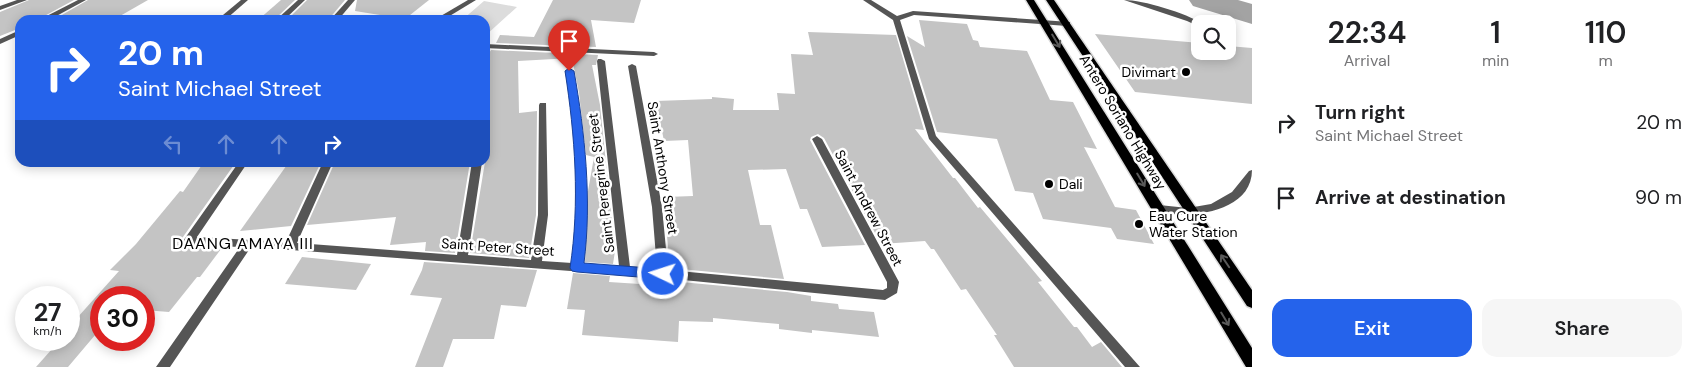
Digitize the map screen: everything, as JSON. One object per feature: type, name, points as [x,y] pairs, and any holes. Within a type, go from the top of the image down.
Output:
[{"type":"main road","name":"Antero Soriano Highway","points":[[1030,0],[1252,362]]},
{"type":"main road","name":"Antero Soriano Highway","points":[[1050,0],[1252,302]]},
{"type":"street","points":[[0,8],[24,0]]},
{"type":"street","points":[[53,15],[82,0]]},
{"type":"street","points":[[227,15],[245,0]]},
{"type":"street","points":[[286,15],[302,0]]},
{"type":"street","points":[[338,15],[352,0]]},
{"type":"street","points":[[447,15],[473,0]]},
{"type":"street","points":[[866,0],[896,18],[932,137],[1133,367]]},
{"type":"street","points":[[1127,0],[1191,20]]},
{"type":"street","points":[[896,18],[912,12],[1067,24]]},
{"type":"street","points":[[0,42],[15,34]]},
{"type":"street","points":[[490,46],[654,54]]},
{"type":"street","name":"Saint Peregrine Street","points":[[601,61],[626,272]]},
{"type":"street","name":"Saint Anthony Street","points":[[632,66],[657,207],[663,274]]},
{"type":"street","points":[[569,71],[577,116],[580,169],[580,239],[577,268]]},
{"type":"street","points":[[536,265],[543,215],[543,105]]},
{"type":"street","name":"Saint Andrew Street","points":[[817,140],[874,244],[892,282],[893,290]]},
{"type":"street","name":"Saint Peter Street","points":[[241,167],[189,241],[248,243],[663,274],[885,295],[893,290]]},
{"type":"street","points":[[290,246],[326,167]]},
{"type":"street","points":[[462,259],[476,167]]},
{"type":"street","points":[[1159,209],[1192,213],[1216,206],[1234,196],[1252,172]]},
{"type":"street","points":[[163,367],[248,243]]},
{"type":"shaded area","points":[[484,1],[517,7],[490,31],[490,15],[468,15]]},
{"type":"building","points":[[29,0],[74,0],[46,15],[15,15],[15,30],[0,36],[0,12]]},
{"type":"building","points":[[88,0],[148,0],[122,15],[62,15]]},
{"type":"building","points":[[281,0],[295,0],[279,15],[264,15]]},
{"type":"building","points":[[307,0],[345,0],[332,15],[292,15]]},
{"type":"building","points":[[357,0],[429,0],[410,15],[380,15],[355,11]]},
{"type":"building","points":[[553,0],[641,0],[634,23],[591,20],[596,47],[496,43],[500,35],[534,37]]},
{"type":"building","points":[[919,20],[967,24],[973,40],[978,41],[980,47],[1027,51],[1050,100],[1073,102],[1097,149],[1084,147],[1115,207],[1136,210],[1154,244],[1117,239],[1111,228],[1043,219],[1033,193],[1015,191],[997,139],[937,132],[907,36],[925,47]]},
{"type":"building","points":[[808,32],[896,35],[924,130],[915,129],[978,208],[980,207],[1042,281],[1038,282],[1074,327],[1077,327],[1092,347],[1101,342],[1122,367],[1014,367],[994,335],[997,335],[966,289],[961,290],[934,249],[931,249],[925,241],[881,244],[824,138],[818,134],[811,137],[810,140],[865,245],[822,247],[807,209],[800,209],[786,169],[748,170],[760,225],[771,225],[784,279],[670,268],[667,236],[671,236],[666,197],[693,196],[688,140],[664,141],[656,101],[712,99],[712,97],[734,99],[733,110],[779,110],[777,93],[795,94],[791,54],[813,55]]},
{"type":"building","name":"Divimart","points":[[1095,34],[1191,42],[1191,60],[1236,60],[1236,47],[1252,48],[1252,104],[1135,92]]},
{"type":"building","points":[[491,50],[598,55],[596,65],[592,65],[600,105],[615,251],[613,264],[585,262],[588,191],[594,157],[586,155],[579,93],[572,58],[518,61],[519,113],[537,111],[536,215],[529,258],[470,253],[484,167],[490,167]]},
{"type":"building","points":[[200,167],[232,167],[178,244],[221,249],[200,277],[197,277],[169,312],[155,311],[155,286],[106,286],[119,271],[110,270],[136,244],[180,191],[183,192]]},
{"type":"building","points":[[285,167],[319,167],[291,226],[240,231]]},
{"type":"building","points":[[333,167],[469,167],[455,253],[425,251],[426,242],[390,245],[396,217],[307,225]]},
{"type":"building","points":[[302,257],[371,264],[356,290],[285,284]]},
{"type":"building","points":[[424,262],[537,270],[526,307],[501,305],[494,339],[453,339],[443,367],[415,367],[442,298],[410,295]]},
{"type":"building","points":[[573,273],[610,276],[609,282],[671,286],[670,281],[811,296],[811,301],[838,304],[839,309],[874,312],[879,337],[812,330],[812,333],[779,329],[779,324],[713,318],[713,322],[679,321],[678,342],[582,335],[585,310],[567,309]]},
{"type":"building","points":[[90,303],[90,341],[68,367],[36,367],[50,351],[80,351],[80,315]]},
{"type":"waterway","points":[[1204,0],[1252,14]]},
{"type":"place","name":"Divimart","points":[[1186,72]]},
{"type":"place","name":"Dali","points":[[1049,184]]},
{"type":"place","name":"Eau Cure Water Station","points":[[1139,224]]},
{"type":"district","name":"DAANG AMAYA III","points":[[243,243]]},
{"type":"route","points":[[569,71],[574,91],[580,161],[580,239],[577,268],[663,274]]}]
